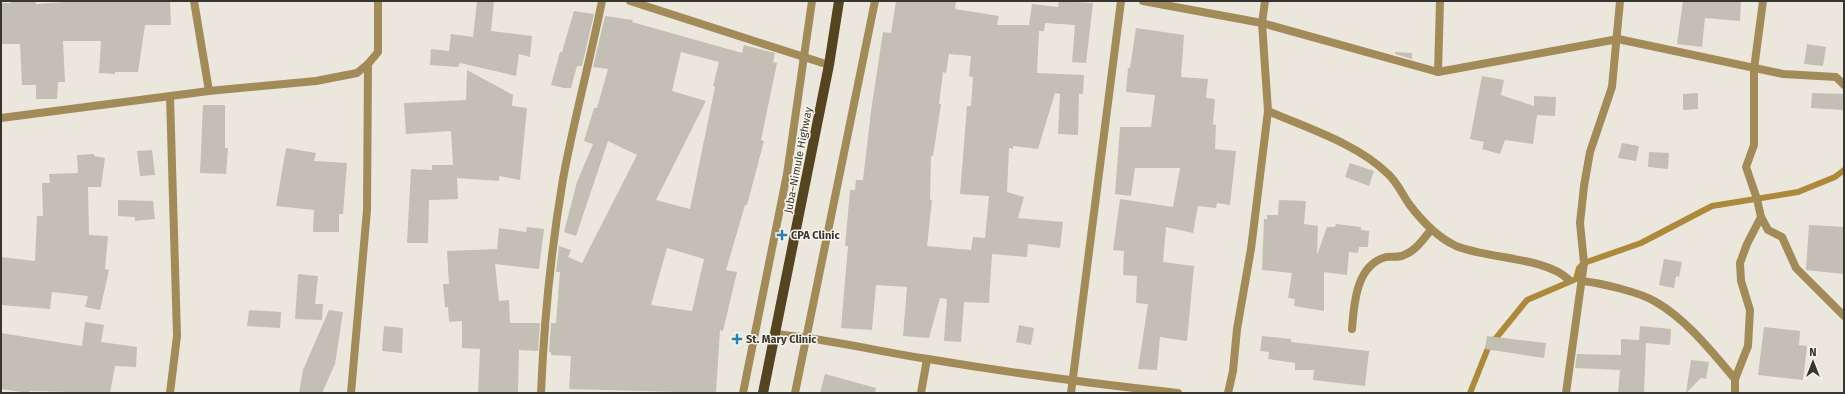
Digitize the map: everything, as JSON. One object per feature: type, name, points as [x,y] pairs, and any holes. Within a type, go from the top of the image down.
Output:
[{"type":"main road","name":"Juba–Nimule Highway","points":[[763,393],[829,65],[839,1]]},
{"type":"street","points":[[194,1],[209,91]]},
{"type":"street","points":[[1,118],[209,91],[316,81],[357,73],[368,64],[378,52],[378,1]]},
{"type":"street","points":[[541,393],[543,343],[550,269],[562,187],[602,1]]},
{"type":"street","points":[[630,1],[829,65]]},
{"type":"street","points":[[743,393],[787,174],[812,1]]},
{"type":"street","points":[[795,393],[874,1]]},
{"type":"street","points":[[1071,393],[1121,1]]},
{"type":"street","points":[[1143,1],[1262,23],[1438,72],[1618,39],[1754,69],[1783,74],[1836,77],[1844,85]]},
{"type":"street","points":[[1228,393],[1233,371],[1237,329],[1251,249],[1268,110],[1262,23],[1265,1]]},
{"type":"street","points":[[1438,72],[1440,1]]},
{"type":"street","points":[[1566,393],[1584,263],[1580,223],[1584,186],[1590,152],[1612,87],[1618,39],[1620,1]]},
{"type":"street","points":[[1763,1],[1754,69],[1754,145],[1746,167],[1757,199],[1761,218],[1768,230],[1782,238],[1796,268],[1844,316]]},
{"type":"street","points":[[351,393],[367,210],[368,64]]},
{"type":"street","points":[[170,96],[177,336],[170,393]]},
{"type":"street","points":[[1268,110],[1362,152],[1390,174],[1409,204],[1431,230],[1456,246],[1554,269],[1568,279]]},
{"type":"street","points":[[1734,393],[1735,379],[1748,346],[1750,310],[1741,281],[1740,263],[1747,244],[1761,218]]},
{"type":"street","points":[[1352,329],[1355,301],[1358,290],[1369,267],[1385,258],[1404,256],[1417,246],[1431,230]]},
{"type":"street","points":[[1582,281],[1629,292],[1655,301],[1675,315],[1711,351],[1735,379]]},
{"type":"street","points":[[776,334],[806,337],[927,359],[1073,382],[1178,393]]},
{"type":"street","points":[[921,393],[927,359]]},
{"type":"building","points":[[11,1],[35,1],[36,4],[79,1],[170,1],[171,25],[145,25],[138,72],[115,72],[115,74],[99,73],[101,41],[63,41],[65,82],[58,82],[57,99],[36,99],[36,85],[22,85],[20,44],[1,44],[1,3],[11,3]]},
{"type":"building","points":[[477,1],[494,1],[491,31],[532,36],[530,57],[519,54],[516,76],[460,63],[458,67],[430,65],[431,49],[449,51],[451,34],[473,37]]},
{"type":"building","points":[[896,1],[956,1],[955,9],[999,16],[997,25],[1029,25],[1032,4],[1058,7],[1059,1],[1093,3],[1086,63],[1072,62],[1075,25],[1045,23],[1044,31],[1039,31],[1037,73],[1084,75],[1083,94],[1079,94],[1078,135],[1058,134],[1060,94],[1055,93],[1038,149],[1013,146],[1013,149],[1009,148],[1007,192],[1024,197],[1018,218],[1063,222],[1060,248],[1028,244],[1027,257],[992,254],[989,303],[964,302],[961,342],[944,341],[947,299],[940,298],[929,338],[903,336],[907,287],[876,285],[872,330],[841,328],[848,246],[845,246],[850,190],[855,190],[856,180],[863,180],[871,111],[883,32],[891,33]],"holes":[[[949,54],[971,56],[969,76],[973,77],[971,106],[967,106],[960,194],[989,196],[985,238],[973,237],[971,250],[927,246],[932,200],[930,200],[931,156],[933,156],[941,104],[939,104],[943,72],[946,73]]]},
{"type":"building","points":[[1683,1],[1741,1],[1740,21],[1705,18],[1702,47],[1677,44]]},
{"type":"building","points":[[574,11],[594,14],[582,66],[577,66],[571,88],[564,88],[551,85],[560,52],[562,52]]},
{"type":"building","points":[[605,16],[633,20],[632,22],[742,53],[744,45],[775,53],[773,62],[777,63],[761,140],[764,141],[747,205],[745,205],[726,270],[737,272],[723,331],[720,330],[716,393],[569,389],[571,356],[551,355],[551,352],[549,352],[551,323],[556,323],[560,272],[556,272],[559,246],[571,250],[568,257],[582,263],[637,155],[608,141],[576,236],[564,232],[577,182],[593,144],[584,141],[594,108],[597,108],[608,69],[593,67]],"holes":[[[681,52],[719,62],[713,86],[715,87],[690,209],[656,200],[706,101],[672,91]],[[667,248],[704,259],[692,311],[651,305]]]},
{"type":"building","points":[[1136,28],[1184,35],[1181,77],[1208,79],[1206,98],[1215,99],[1213,124],[1216,125],[1215,149],[1236,151],[1230,205],[1217,203],[1216,208],[1198,206],[1193,233],[1166,227],[1163,262],[1194,266],[1187,341],[1160,337],[1157,370],[1138,369],[1148,304],[1136,303],[1137,276],[1123,275],[1124,251],[1113,250],[1120,199],[1173,207],[1180,168],[1135,168],[1131,196],[1115,194],[1120,127],[1151,127],[1155,95],[1126,92],[1128,68],[1130,68]]},
{"type":"building","points":[[1807,44],[1826,47],[1823,66],[1804,64]]},
{"type":"building","points":[[1395,52],[1412,53],[1412,59],[1395,54]]},
{"type":"building","points":[[467,70],[513,95],[512,106],[527,108],[520,180],[499,176],[499,181],[457,178],[458,199],[429,200],[428,243],[407,243],[411,169],[432,170],[432,165],[453,165],[451,131],[406,134],[404,103],[466,100]]},
{"type":"building","points":[[1482,76],[1504,80],[1501,95],[1534,106],[1534,96],[1556,97],[1555,116],[1537,115],[1533,144],[1505,140],[1500,154],[1482,149],[1484,142],[1470,139]]},
{"type":"building","points":[[1698,93],[1698,109],[1683,110],[1683,94]]},
{"type":"building","points":[[1812,93],[1844,94],[1844,110],[1811,108]]},
{"type":"building","points":[[203,105],[225,105],[225,148],[228,148],[226,174],[200,173]]},
{"type":"building","points":[[1622,143],[1639,146],[1636,161],[1618,158]]},
{"type":"building","points":[[286,148],[316,153],[314,161],[347,163],[343,214],[339,214],[339,232],[313,232],[314,210],[276,206]]},
{"type":"building","points":[[152,150],[155,175],[140,176],[137,151]]},
{"type":"building","points":[[1649,152],[1669,153],[1668,169],[1648,167]]},
{"type":"building","points":[[94,154],[94,156],[105,158],[101,187],[88,187],[89,235],[108,236],[105,269],[109,270],[100,310],[85,307],[88,296],[52,292],[50,309],[1,305],[1,257],[35,261],[37,216],[43,216],[42,183],[50,183],[49,174],[78,173],[77,155]]},
{"type":"building","points":[[1350,163],[1374,171],[1369,186],[1345,177]]},
{"type":"building","points":[[118,200],[153,201],[155,219],[135,221],[135,217],[118,216]]},
{"type":"building","points":[[1279,200],[1306,201],[1304,224],[1318,226],[1317,255],[1327,227],[1335,227],[1336,224],[1361,227],[1361,230],[1369,231],[1368,247],[1359,247],[1358,253],[1349,252],[1347,275],[1324,272],[1324,311],[1294,306],[1295,299],[1288,298],[1292,273],[1262,270],[1264,219],[1267,219],[1267,215],[1278,215]]},
{"type":"building","points":[[1809,225],[1844,227],[1844,274],[1806,270]]},
{"type":"building","points":[[527,227],[544,229],[539,269],[495,264],[499,301],[509,300],[510,323],[540,323],[538,351],[519,350],[518,393],[478,393],[480,349],[462,348],[462,321],[449,322],[448,307],[445,307],[443,284],[449,284],[447,251],[497,249],[499,228],[526,232]]},
{"type":"building","points":[[1664,259],[1682,262],[1679,277],[1676,276],[1674,288],[1659,285]]},
{"type":"building","points":[[298,274],[318,276],[315,304],[323,304],[322,320],[295,319]]},
{"type":"building","points":[[249,310],[281,312],[280,328],[247,326]]},
{"type":"building","points":[[329,310],[343,312],[335,364],[322,393],[299,393],[303,370]]},
{"type":"building","points":[[85,322],[104,325],[101,342],[137,347],[136,367],[115,366],[110,393],[30,391],[28,393],[1,389],[1,333],[82,346]]},
{"type":"building","points":[[1019,325],[1034,328],[1031,345],[1016,342]]},
{"type":"building","points":[[384,326],[403,328],[402,353],[382,351]]},
{"type":"building","points":[[1640,326],[1671,329],[1670,345],[1646,343],[1644,393],[1618,393],[1620,370],[1575,368],[1577,354],[1621,355],[1621,339],[1639,340]]},
{"type":"building","points":[[1764,327],[1800,331],[1799,345],[1807,346],[1803,380],[1758,375]]},
{"type":"building","points":[[1262,336],[1291,339],[1291,342],[1369,351],[1365,386],[1313,380],[1314,370],[1295,370],[1295,363],[1268,359],[1269,352],[1260,351]]},
{"type":"building","points":[[1487,336],[1546,343],[1544,358],[1485,349]]},
{"type":"building","points":[[1691,360],[1709,362],[1706,379],[1701,378],[1686,393]]},
{"type":"building","points":[[825,374],[876,388],[875,393],[820,393]]},
{"type":"waterway","points":[[1470,393],[1488,348],[1527,300],[1576,279],[1579,268],[1584,263],[1641,243],[1712,206],[1798,192],[1835,177],[1844,170]]},
{"type":"place","name":"CPA Clinic","points":[[782,235]]},
{"type":"place","name":"St. Mary Clinic","points":[[737,339]]}]
